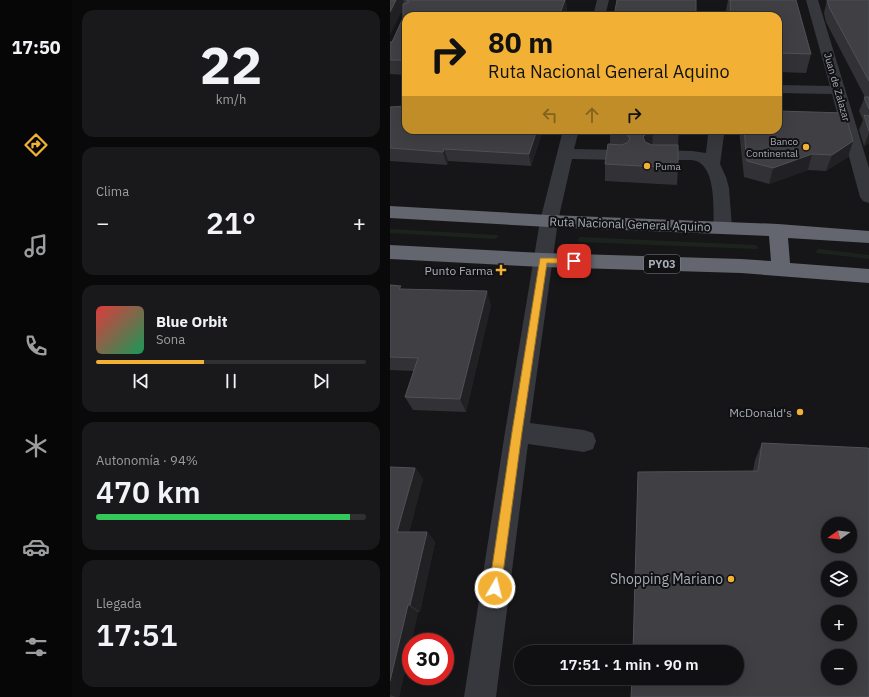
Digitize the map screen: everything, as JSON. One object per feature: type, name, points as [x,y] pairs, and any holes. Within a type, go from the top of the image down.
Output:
[{"type":"highway","name":"Ruta Nacional General Aquino","points":[[390,212],[549,221],[723,227],[869,237]]},
{"type":"highway","points":[[778,230],[781,270]]},
{"type":"highway","name":"PY03","points":[[390,252],[543,260],[741,266],[869,276]]},
{"type":"street","points":[[600,12],[602,0]]},
{"type":"street","name":"Juan de Zalazar","points":[[812,0],[869,197]]},
{"type":"street","points":[[782,89],[838,90]]},
{"type":"street","points":[[832,122],[847,123]]},
{"type":"street","points":[[480,697],[517,432],[549,221],[570,134]]},
{"type":"street","points":[[718,134],[713,163],[719,180],[723,227]]},
{"type":"street","points":[[565,154],[621,155]]},
{"type":"street","points":[[652,155],[702,157],[713,163]]},
{"type":"street","points":[[517,432],[584,441]]},
{"type":"shaded area","points":[[390,229],[499,236],[495,239],[390,233]]},
{"type":"shaded area","points":[[580,237],[755,245],[759,248],[580,242],[577,240]]},
{"type":"shaded area","points":[[819,249],[869,255],[869,259],[817,253],[816,251]]},
{"type":"building","points":[[390,0],[396,0],[390,12]]},
{"type":"building","points":[[406,0],[565,0],[560,12],[403,12],[403,4],[409,2]]},
{"type":"building","points":[[617,0],[696,0],[696,12],[615,12]]},
{"type":"building","points":[[730,0],[796,0],[811,54],[782,53],[782,12],[731,12]]},
{"type":"building","points":[[827,0],[869,0],[869,81],[830,9]]},
{"type":"building","points":[[402,20],[402,60],[390,60],[390,42],[392,42]]},
{"type":"building","points":[[864,97],[869,97],[869,109]]},
{"type":"building","points":[[402,106],[402,134],[536,134],[529,154],[444,149],[443,152],[390,148],[390,107]]},
{"type":"building","points":[[782,111],[845,113],[853,141],[832,155],[812,154],[773,168],[747,161],[744,134],[782,134]]},
{"type":"building","points":[[864,115],[869,116],[869,131]]},
{"type":"building","points":[[627,134],[646,134],[643,137],[645,142],[652,145],[678,145],[678,168],[605,164],[608,144],[621,145],[627,143],[630,139]]},
{"type":"building","points":[[390,285],[401,286],[399,289],[487,291],[460,399],[405,397],[418,358],[390,357]]},
{"type":"building","name":"Shopping Mariano","points":[[762,443],[868,448],[869,697],[631,697],[632,685],[744,685],[744,645],[633,645],[638,472],[758,471]]},
{"type":"building","points":[[390,467],[415,468],[397,532],[427,532],[390,681]]},
{"type":"place","name":"Banco Continental","points":[[806,147]]},
{"type":"place","name":"Puma","points":[[647,166]]},
{"type":"place","name":"Punto Farma","points":[[501,270]]},
{"type":"place","name":"McDonald's","points":[[800,412]]},
{"type":"place","name":"Shopping Mariano","points":[[731,579]]},
{"type":"route","points":[[495,588],[543,260],[574,261]]}]
